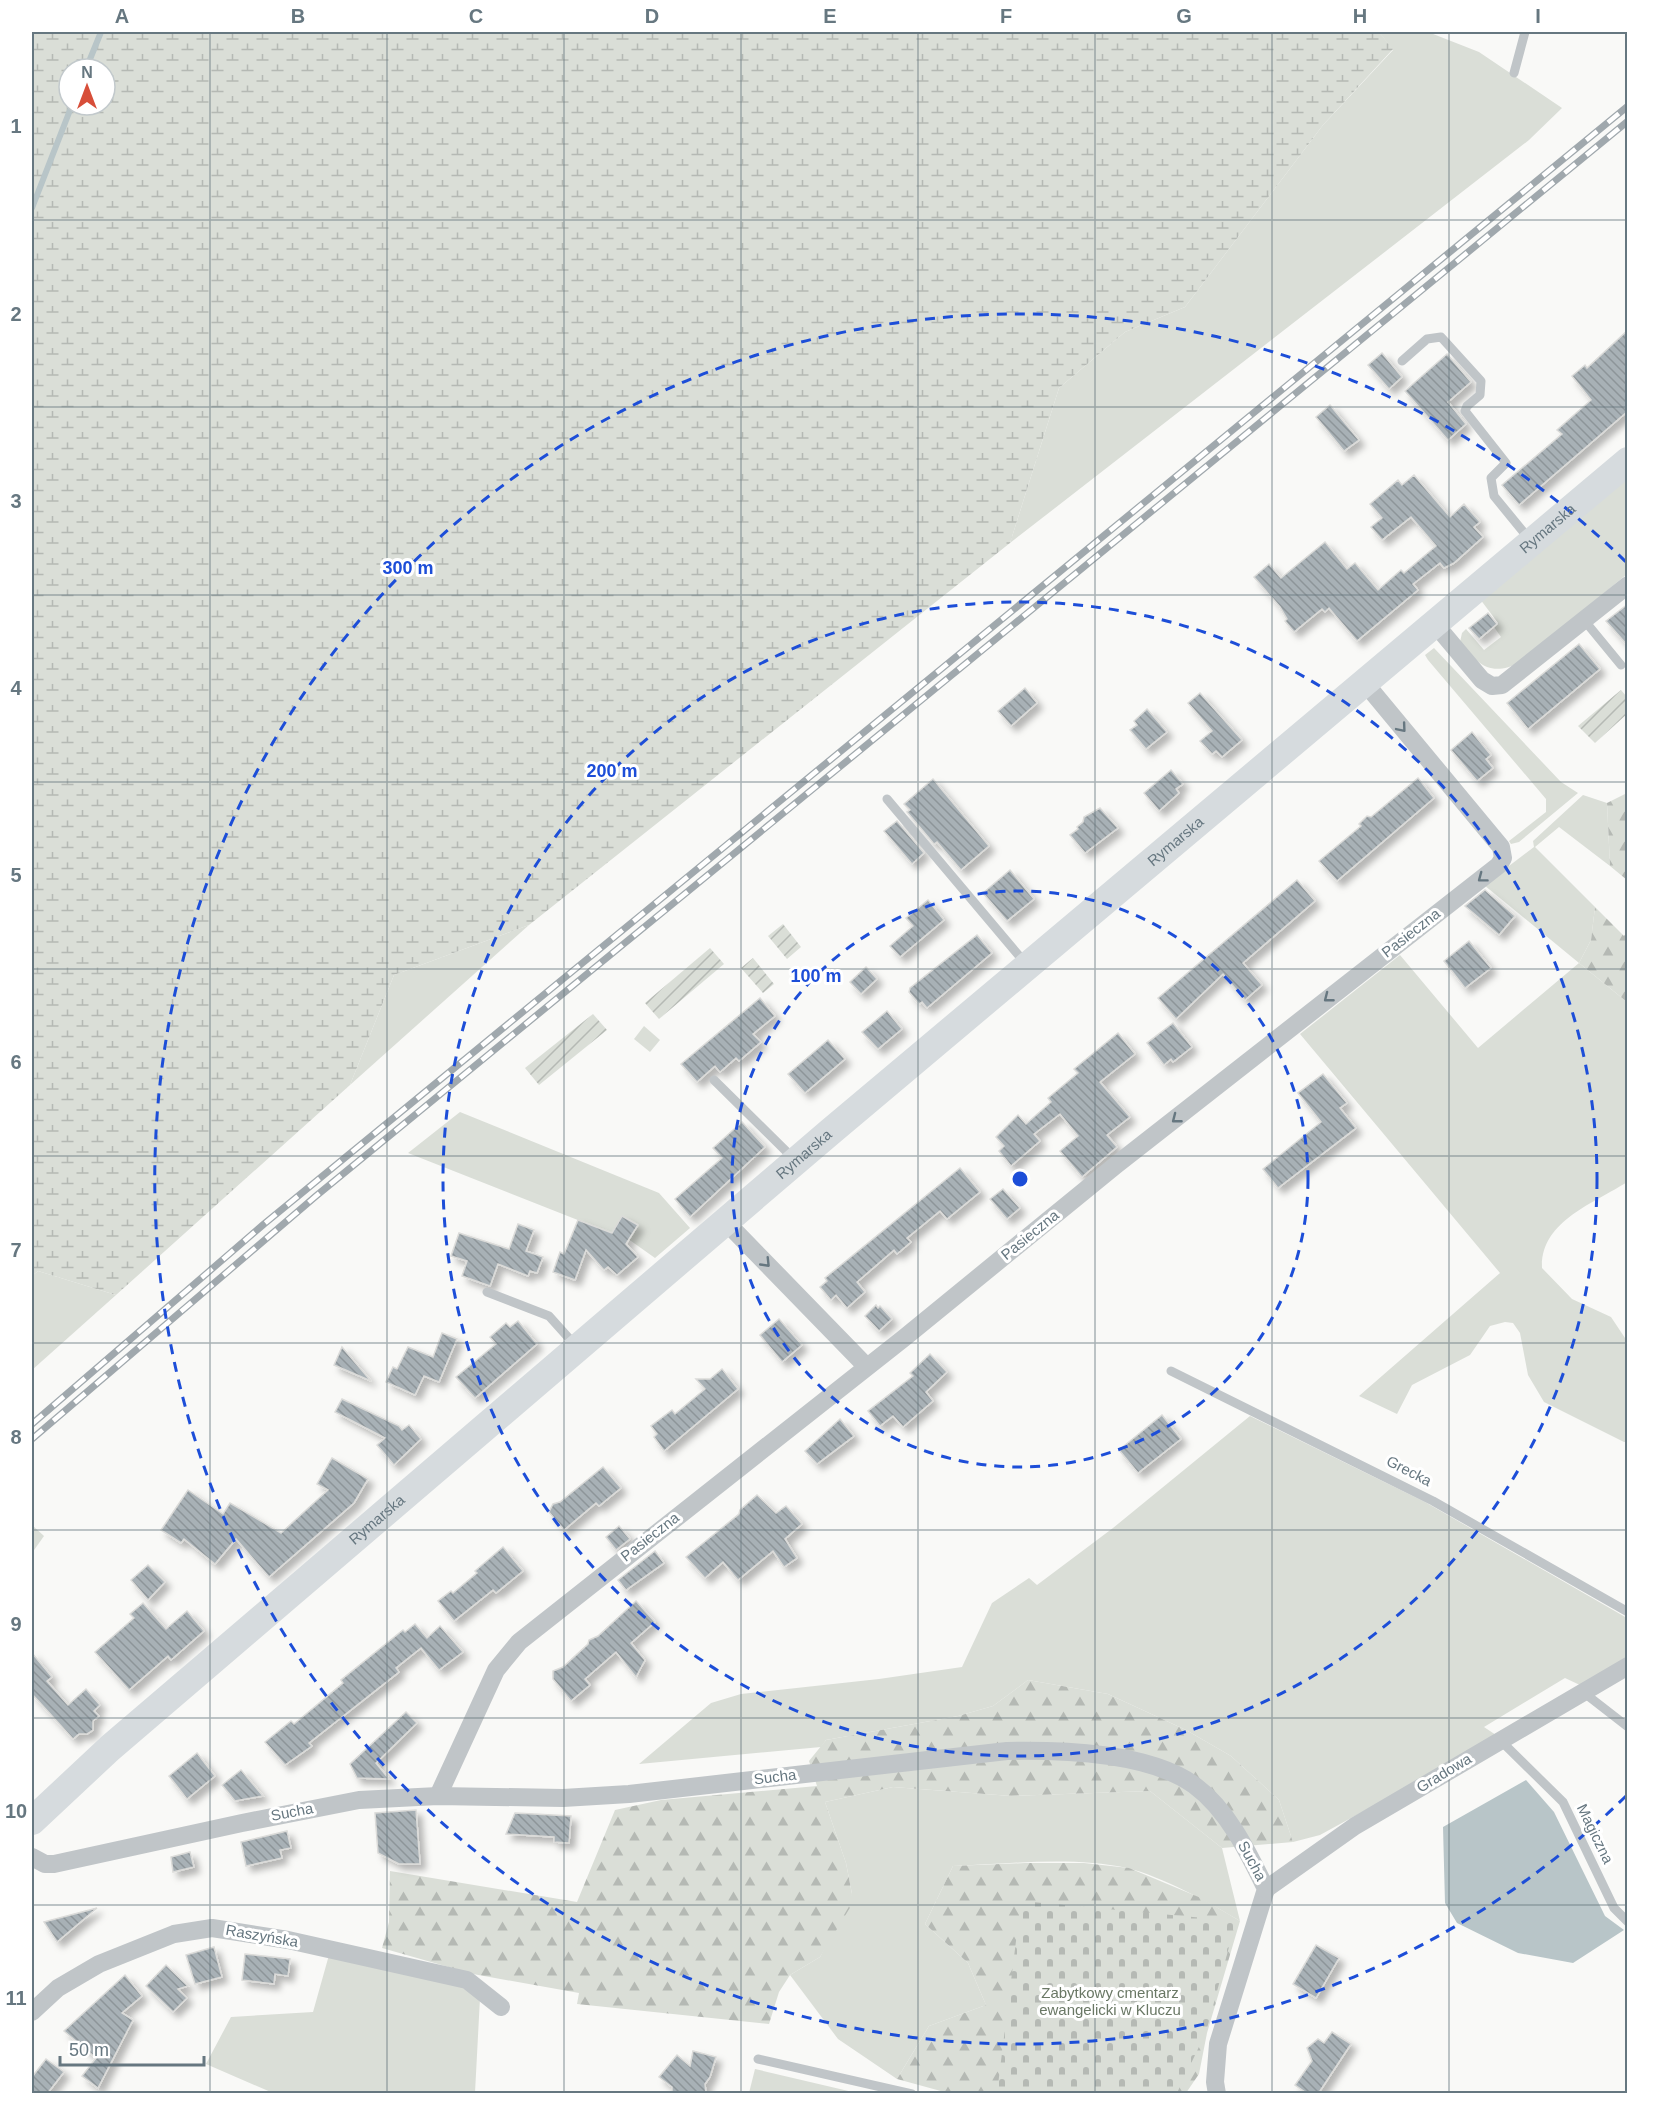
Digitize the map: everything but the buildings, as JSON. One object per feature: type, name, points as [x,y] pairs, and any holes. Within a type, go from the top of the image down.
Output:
[{"type":"main road","name":"Rymarska","points":[[32,1821],[110,1748],[725,1221],[1628,461]]},
{"type":"street","points":[[1435,624],[1482,680],[1492,686],[1502,686],[1628,585]]},
{"type":"street","name":"Pasieczna","points":[[438,1796],[496,1670],[513,1648],[1116,1165],[1499,865],[1503,858],[1501,847],[1365,683]]},
{"type":"street","points":[[725,1221],[866,1366]]},
{"type":"street","name":"Gradowa","points":[[1266,1889],[1355,1826],[1628,1666]]},
{"type":"street","name":"Sucha","points":[[32,1857],[45,1864],[54,1864],[359,1800],[438,1796],[563,1798],[629,1794],[962,1755],[1056,1750],[1130,1760],[1166,1771],[1193,1785],[1216,1807],[1237,1834],[1266,1889],[1218,2044],[1214,2090]]},
{"type":"street","name":"Raszyńska","points":[[32,2012],[58,1988],[99,1964],[174,1934],[212,1928],[288,1940],[467,1980],[501,2007]]},
{"type":"lane","points":[[1514,73],[1525,32]]},
{"type":"lane","points":[[1402,361],[1427,339],[1441,338],[1481,381],[1480,395],[1467,406],[1465,411],[1506,463],[1491,478],[1494,496],[1532,542]]},
{"type":"lane","points":[[1584,620],[1622,665]]},
{"type":"lane","points":[[887,799],[1028,966]]},
{"type":"lane","points":[[714,1080],[796,1161]]},
{"type":"lane","points":[[487,1292],[549,1316],[578,1348]]},
{"type":"lane","name":"Grecka","points":[[1171,1371],[1433,1501],[1628,1612]]},
{"type":"lane","points":[[1583,1692],[1628,1727]]},
{"type":"lane","name":"Magiczna","points":[[1500,1740],[1563,1802],[1614,1908],[1628,1922]]},
{"type":"lane","points":[[758,2059],[912,2094]]},
{"type":"green space","points":[[32,32],[1379,32],[1393,49],[1323,125],[1185,307],[1125,332],[1059,388],[1010,543],[529,925],[394,975],[350,1085],[116,1295],[38,1271],[32,1276]]},
{"type":"green space","points":[[1379,32],[1428,32],[1479,52],[1562,108],[1529,140],[1010,543],[1059,388],[1125,332],[1185,307],[1323,125],[1393,50]]},
{"type":"green space","points":[[1627,476],[1627,574],[1521,662],[1501,669],[1486,667],[1480,663],[1460,642],[1462,633],[1466,629],[1484,650],[1501,637],[1494,627],[1498,623],[1480,599]]},
{"type":"green space","points":[[1434,648],[1561,782],[1578,793],[1519,842],[1511,844],[1509,841],[1546,812],[1546,799],[1428,660],[1425,655]]},
{"type":"green space","points":[[1621,690],[1627,697],[1627,714],[1595,743],[1578,726]]},
{"type":"green space","points":[[1627,793],[1627,880],[1610,866],[1607,803]]},
{"type":"green space","points":[[1583,795],[1607,803],[1610,866],[1559,827],[1535,847],[1595,907],[1591,940],[1579,963],[1484,885],[1534,847],[1533,841]]},
{"type":"green space","points":[[1595,907],[1624,936],[1627,932],[1627,1002],[1579,963],[1591,940]]},
{"type":"green space","points":[[783,924],[801,947],[787,959],[768,936]]},
{"type":"green space","points":[[529,925],[350,1085],[394,975]]},
{"type":"green space","points":[[710,948],[724,964],[659,1019],[645,1003]]},
{"type":"green space","points":[[1400,955],[1478,1048],[1579,963],[1627,1002],[1627,1182],[1572,1215],[1560,1226],[1550,1238],[1544,1252],[1542,1268],[1572,1299],[1611,1317],[1627,1341],[1627,1442],[1544,1402],[1528,1375],[1520,1333],[1513,1323],[1505,1322],[1490,1326],[1470,1355],[1412,1385],[1397,1414],[1359,1396],[1500,1273],[1300,1034]]},
{"type":"green space","points":[[753,958],[774,984],[763,993],[741,968]]},
{"type":"green space","points":[[593,1014],[607,1030],[539,1085],[525,1068]]},
{"type":"green space","points":[[644,1026],[660,1040],[650,1052],[634,1039]]},
{"type":"green space","points":[[460,1112],[659,1193],[690,1228],[655,1258],[631,1241],[408,1153]]},
{"type":"green space","points":[[38,1271],[116,1295],[32,1370],[32,1276]]},
{"type":"green space","points":[[1250,1416],[1425,1502],[1627,1618],[1627,1660],[1582,1686],[1565,1678],[1484,1727],[1499,1737],[1320,1835],[1293,1842],[1279,1800],[1231,1756],[1186,1730],[1108,1694],[1028,1680],[993,1706],[958,1716],[826,1740],[821,1747],[639,1764],[711,1703],[741,1694],[879,1679],[962,1667],[992,1603],[1029,1578],[1037,1585],[1113,1528]]},
{"type":"green space","points":[[32,1525],[44,1536],[32,1553]]},
{"type":"green space","points":[[1028,1680],[1108,1694],[1186,1730],[1231,1756],[1279,1800],[1293,1842],[1222,1848],[1150,1791],[1011,1796],[893,1787],[825,1802],[846,1863],[852,1894],[851,1906],[820,1957],[790,1975],[779,1992],[769,2024],[577,2004],[579,1993],[473,1974],[382,1948],[389,1922],[390,1871],[577,1902],[615,1810],[661,1800],[817,1786],[809,1761],[826,1740],[958,1716],[993,1706]]},
{"type":"green space","points":[[893,1787],[1011,1796],[1150,1791],[1222,1848],[1240,1921],[1200,1898],[1127,1868],[1084,1862],[953,1866],[925,1924],[968,1963],[986,2005],[929,2026],[897,2079],[838,2039],[790,1975],[820,1957],[852,1894],[846,1863],[825,1802]]},
{"type":"green space","name":"Zabytkowy cmentarz ewangelicki w Kluczu","points":[[1084,1863],[1129,1868],[1201,1898],[1240,1921],[1207,2033],[1199,2074],[1186,2093],[948,2093],[897,2079],[929,2026],[986,2005],[968,1963],[925,1924],[953,1866]]},
{"type":"green space","name":"Zabytkowy cmentarz ewangelicki w Kluczu","points":[[1021,1901],[1236,1921],[1206,2032],[1177,2093],[997,2093]]},
{"type":"green space","points":[[329,1955],[470,1986],[480,1998],[475,2093],[273,2093],[206,2064],[231,2017],[313,2012]]},
{"type":"green space","points":[[755,2069],[857,2093],[749,2093]]},
{"type":"shaded area","points":[[1526,1780],[1554,1812],[1605,1916],[1624,1930],[1573,1963],[1518,1953],[1457,1923],[1445,1903],[1443,1827]]},
{"type":"waterway","points":[[91,57],[101,32]]},
{"type":"waterway","points":[[32,208],[67,117]]},
{"type":"railway","points":[[32,1424],[264,1224],[1628,106]]},
{"type":"railway","points":[[32,1439],[316,1196],[1628,121]]}]
